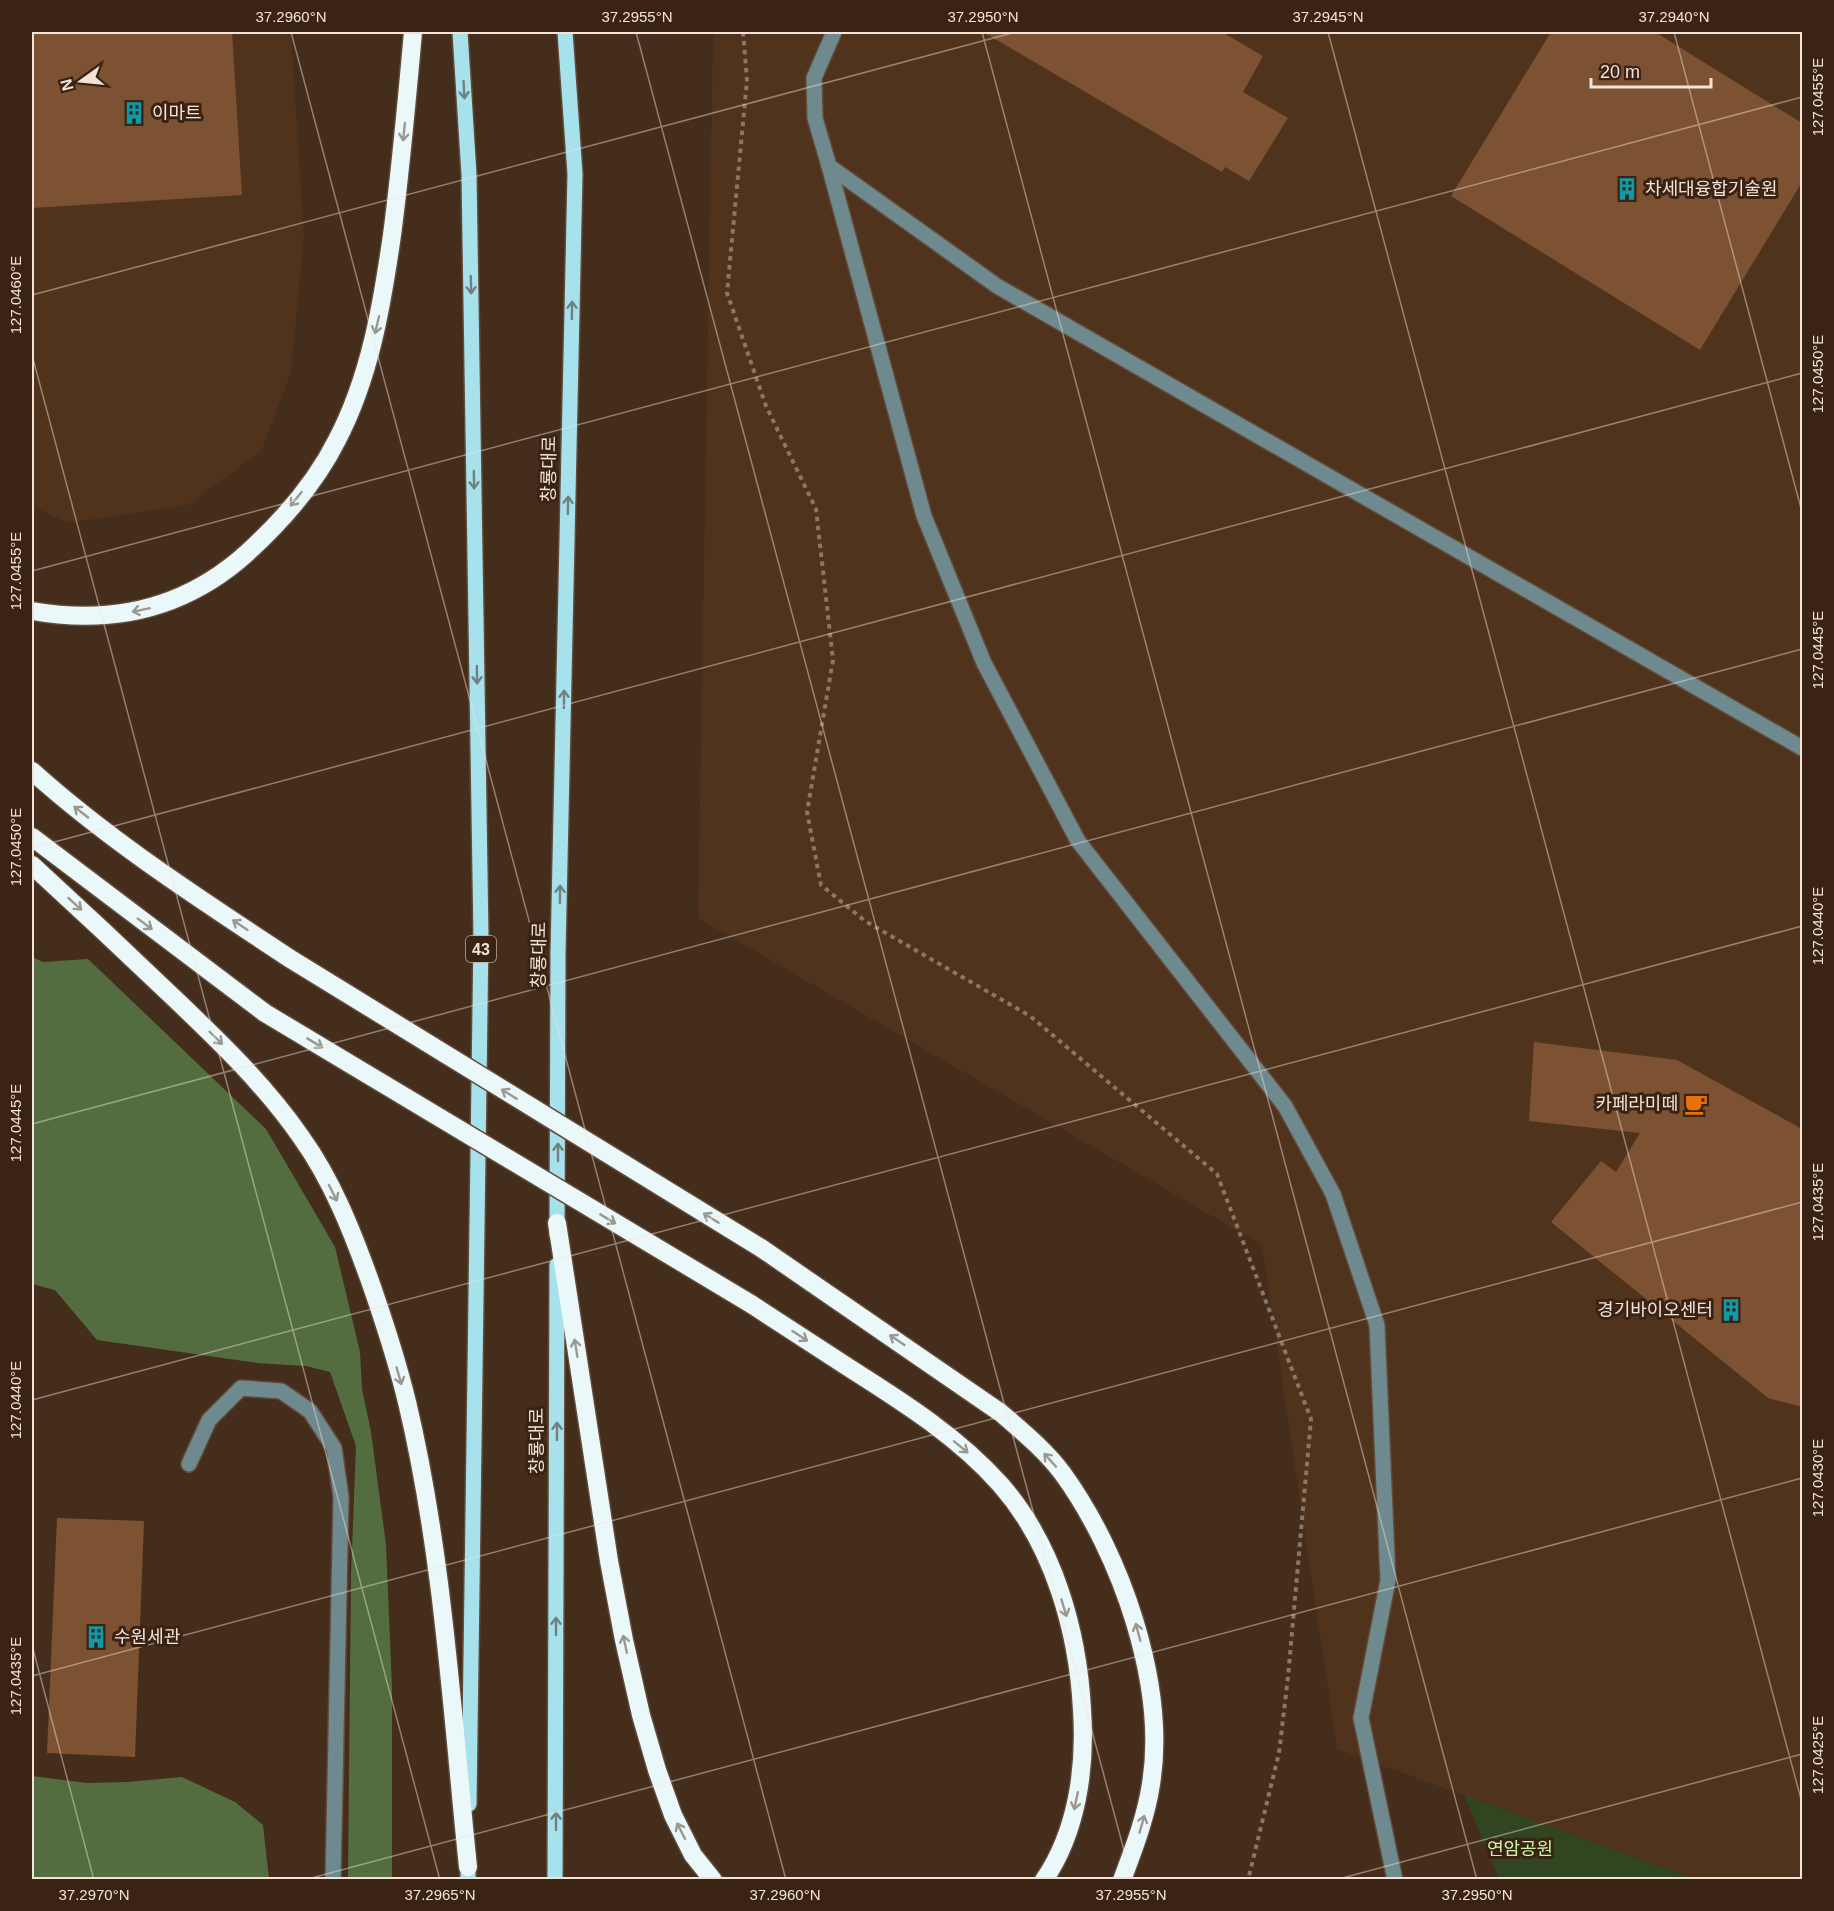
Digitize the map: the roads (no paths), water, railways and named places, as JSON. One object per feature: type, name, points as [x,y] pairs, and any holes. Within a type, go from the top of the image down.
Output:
[{"type":"highway","points":[[32,611],[71,617],[104,615],[154,607],[192,592],[216,578],[258,543],[321,468],[348,417],[372,345],[381,306],[396,201],[414,32]]},
{"type":"highway","points":[[32,771],[55,792],[153,867],[288,958],[761,1248],[1001,1413],[1034,1443],[1061,1472],[1082,1505],[1122,1584],[1142,1649],[1151,1693],[1154,1734],[1152,1782],[1140,1832],[1122,1880]]},
{"type":"highway","points":[[32,837],[265,1013],[751,1304],[920,1413],[969,1454],[1001,1485],[1026,1520],[1047,1558],[1074,1640],[1081,1685],[1082,1760],[1077,1797],[1067,1836],[1053,1867],[1044,1880]]},
{"type":"highway","points":[[32,865],[222,1043],[268,1092],[303,1139],[334,1194],[355,1240],[381,1312],[407,1401],[427,1504],[441,1610],[468,1873]]},
{"type":"highway","points":[[557,1223],[609,1561],[641,1715],[673,1815],[693,1855],[713,1880]]},
{"type":"main road","name":"43","points":[[460,32],[469,175],[481,936],[468,1873]]},
{"type":"main road","name":"창룡대로","points":[[555,1880],[558,953],[575,174],[566,32]]},
{"type":"lane","points":[[834,32],[814,78],[815,118],[924,516],[984,663],[1078,841],[1285,1106],[1333,1194],[1377,1325],[1388,1580],[1361,1718],[1395,1880]]},
{"type":"lane","points":[[829,166],[997,286],[1803,748]]},
{"type":"lane","points":[[189,1464],[209,1420],[241,1388],[281,1391],[310,1411],[334,1448],[341,1497],[333,1880]]},
{"type":"place","name":"이마트","points":[[134,113]]},
{"type":"place","name":"차세대융합기술원","points":[[1627,189]]},
{"type":"place","name":"카페라미떼","points":[[1696,1104]]},
{"type":"place","name":"경기바이오센터","points":[[1731,1310]]},
{"type":"place","name":"수원세관","points":[[96,1637]]},
{"type":"park label","name":"연암공원","points":[[1520,1849]]}]
